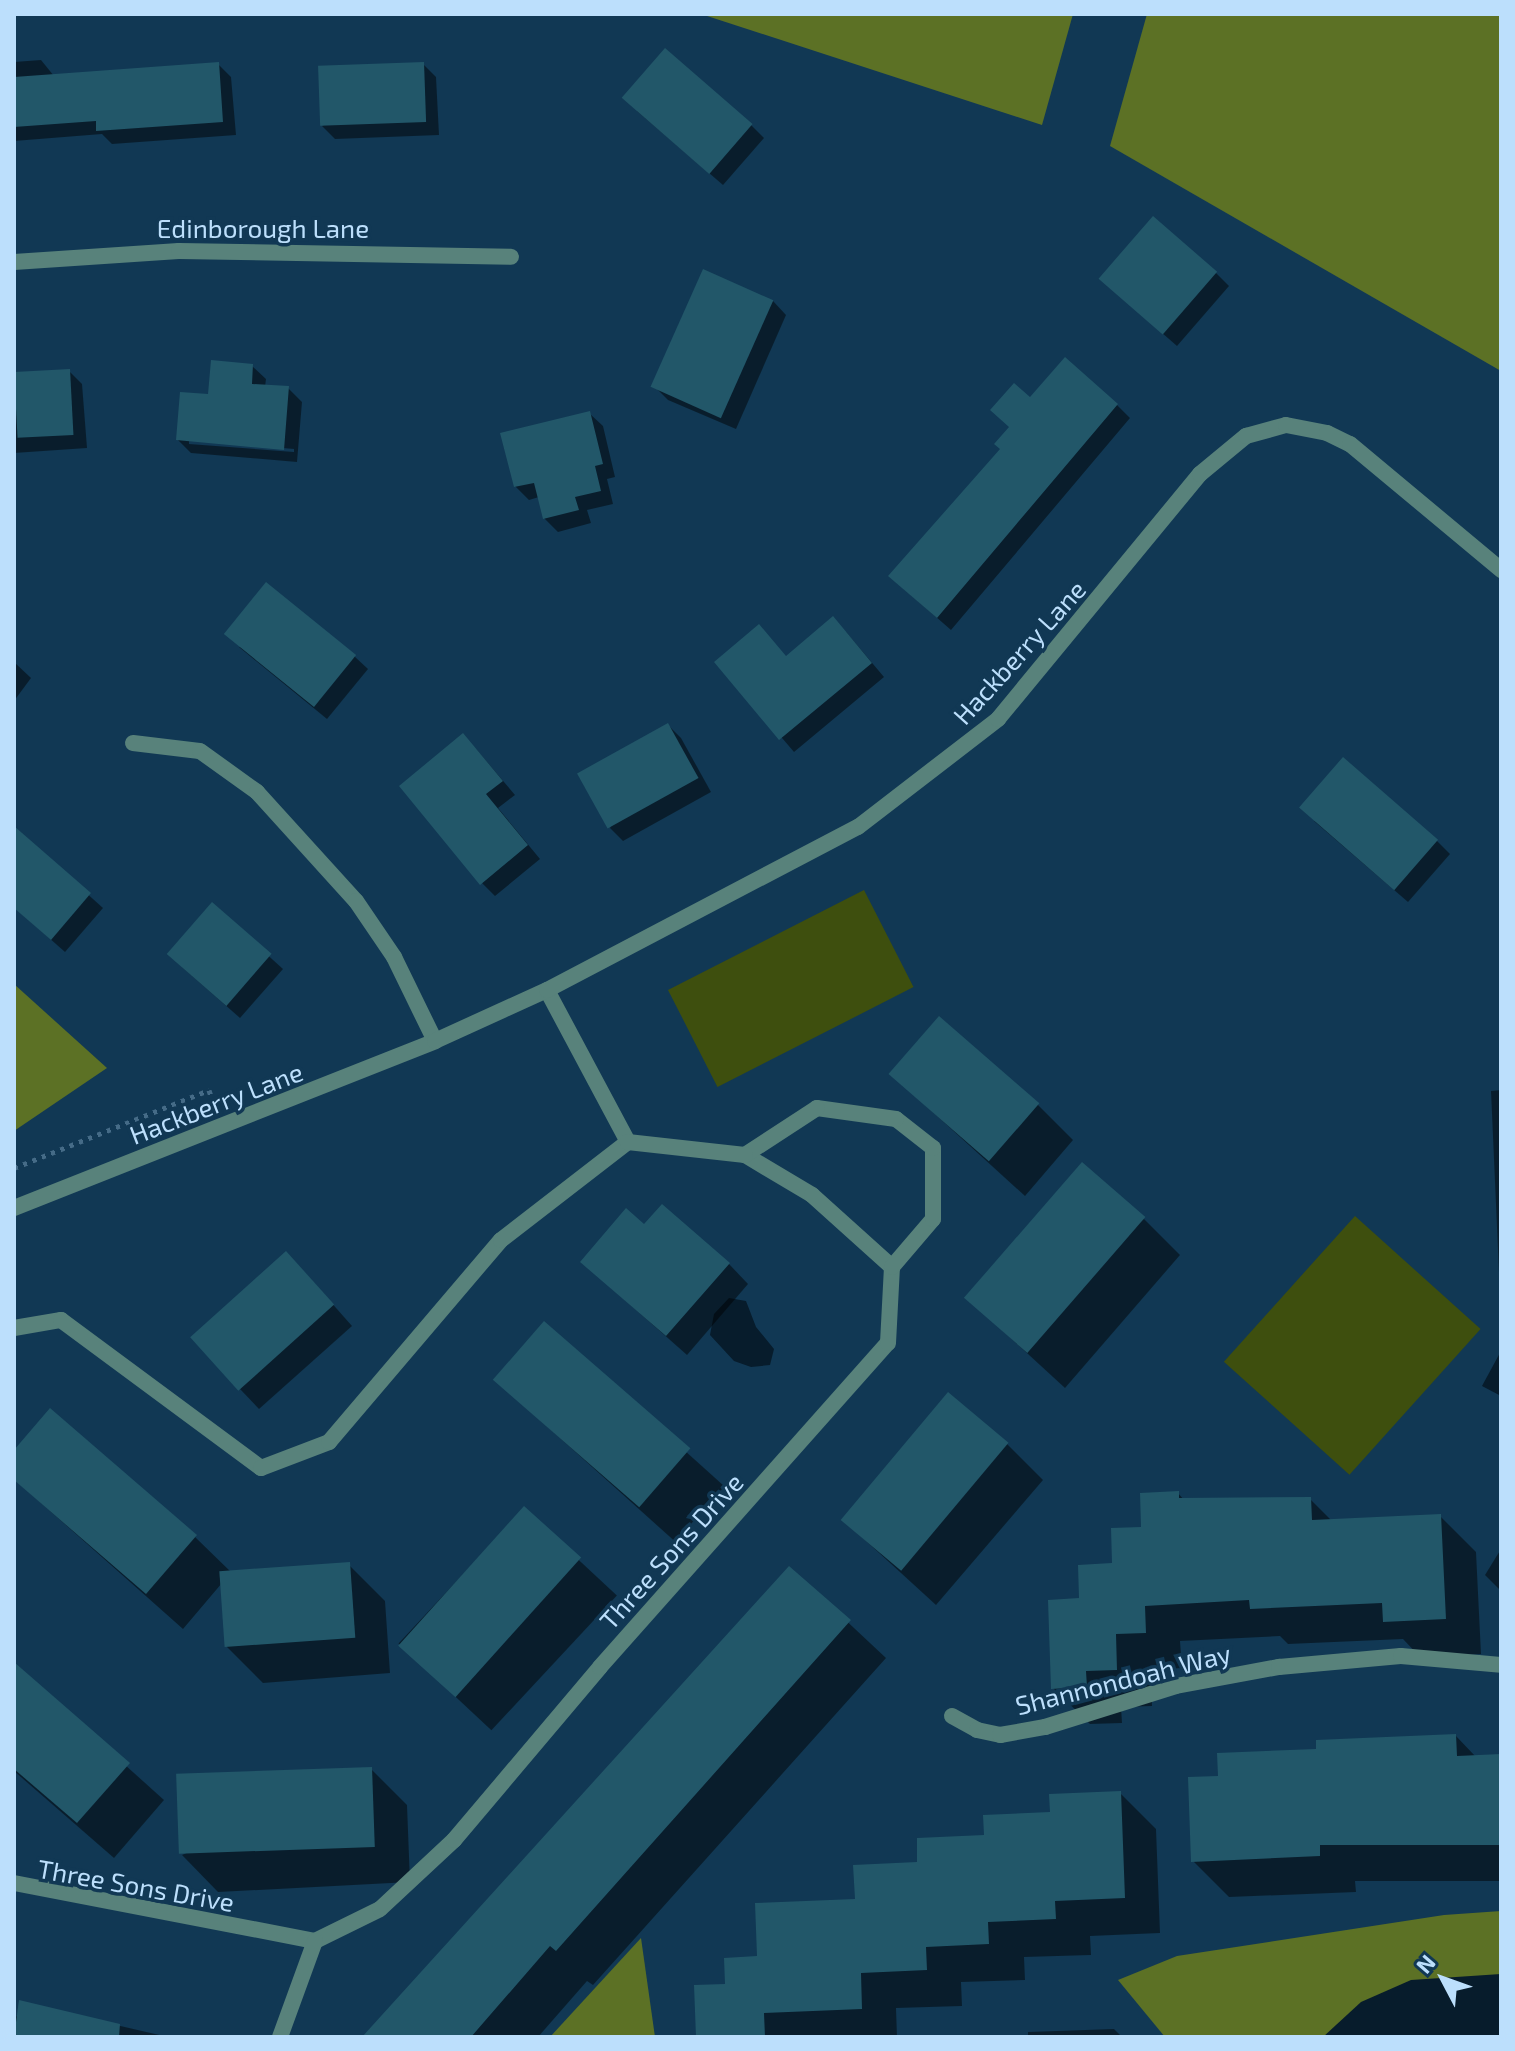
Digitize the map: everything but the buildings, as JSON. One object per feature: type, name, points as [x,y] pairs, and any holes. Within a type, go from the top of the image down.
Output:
[{"type":"street","name":"Edinborough Lane","points":[[14,262],[179,251],[511,257]]},
{"type":"street","name":"Hackberry Lane","points":[[14,1208],[435,1041],[547,990],[811,854],[906,795],[998,719],[1041,672],[1200,474],[1246,436],[1286,425],[1327,433],[1350,444],[1501,570]]},
{"type":"street","points":[[133,743],[200,751],[257,792],[356,901],[394,957],[435,1041]]},
{"type":"street","points":[[547,990],[628,1142]]},
{"type":"street","points":[[14,1328],[61,1320],[261,1468],[329,1442],[501,1240],[628,1142],[745,1155],[812,1195],[892,1267],[933,1219],[933,1148],[896,1119],[817,1108],[745,1155]]},
{"type":"street","name":"Three Sons Drive","points":[[14,1883],[315,1941],[380,1909],[454,1840],[600,1667],[888,1343],[892,1267]]},
{"type":"street","name":"Shannondoah Way","points":[[952,1716],[977,1730],[1000,1735],[1045,1727],[1176,1686],[1279,1667],[1401,1656],[1501,1665]]},
{"type":"street","points":[[280,2037],[315,1941]]},
{"type":"path","points":[[14,1168],[209,1090],[221,1126]]},
{"type":"green space","points":[[701,14],[1073,14],[1042,125]]},
{"type":"green space","points":[[1147,14],[1501,14],[1501,371],[1110,146]]},
{"type":"green space","points":[[864,890],[913,987],[717,1087],[668,990]]},
{"type":"green space","points":[[14,984],[107,1068],[14,1131]]},
{"type":"green space","points":[[1355,1216],[1481,1329],[1349,1475],[1224,1362]]},
{"type":"green space","points":[[1501,1911],[1501,2037],[1165,2037],[1118,1980],[1177,1956],[1444,1915]]},
{"type":"green space","points":[[641,1938],[655,2037],[550,2037]]},
{"type":"water","points":[[729,1298],[746,1301],[756,1327],[774,1349],[770,1365],[751,1367],[734,1361],[710,1335],[714,1314]]},
{"type":"water","points":[[1501,1351],[1501,1396],[1482,1386]]},
{"type":"water","points":[[1501,1974],[1501,2037],[1323,2037],[1361,2002],[1411,1980]]}]
